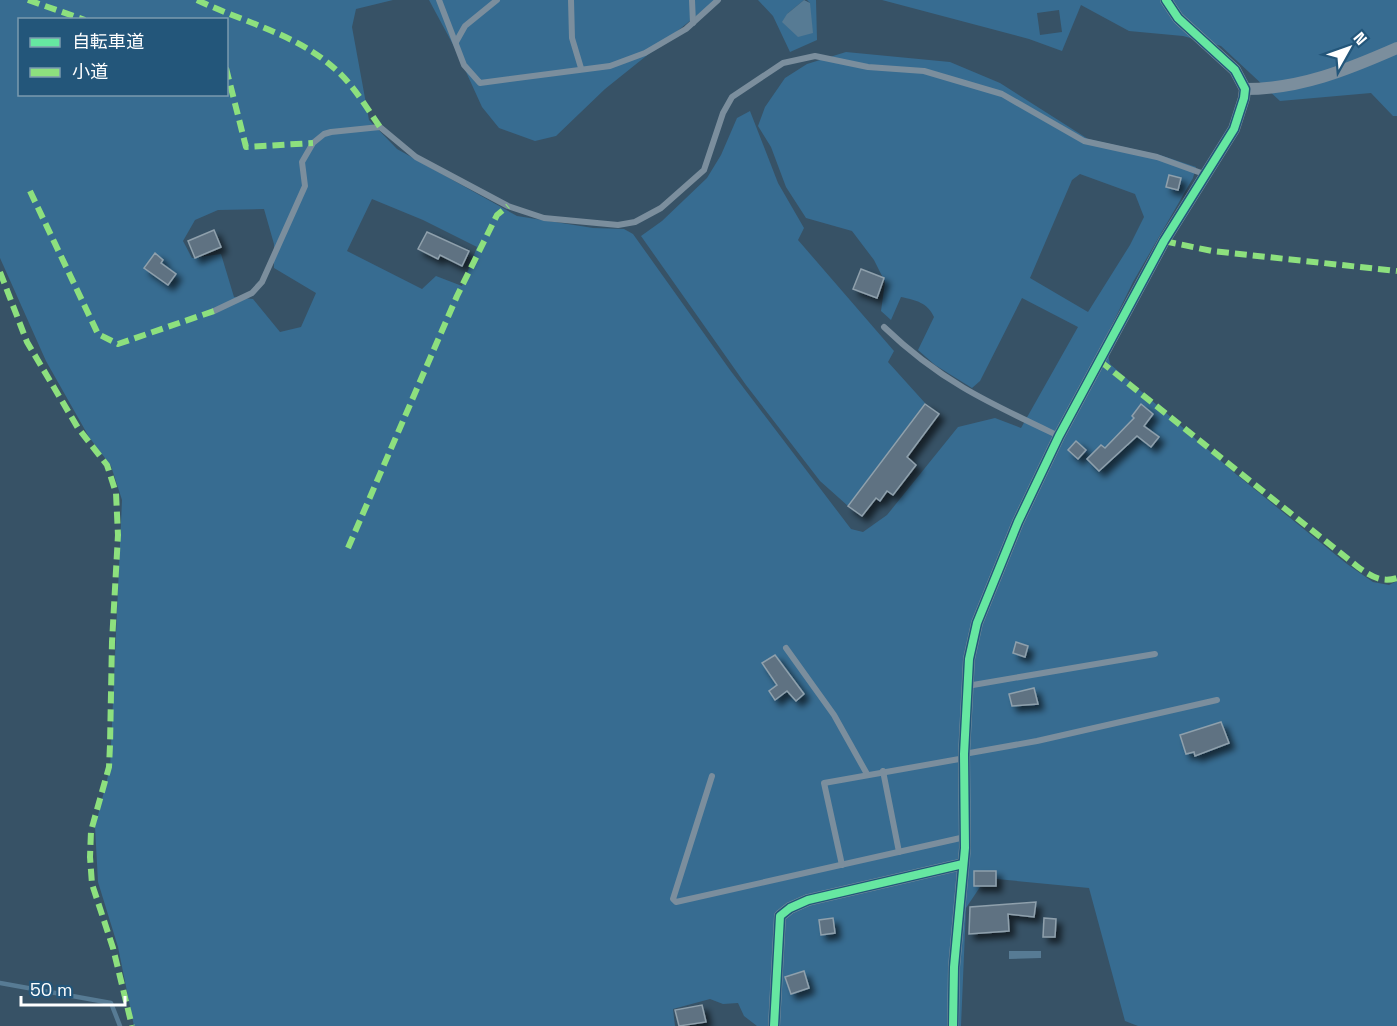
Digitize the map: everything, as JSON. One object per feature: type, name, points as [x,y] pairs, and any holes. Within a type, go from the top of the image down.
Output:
[{"type":"street","points":[[953,1026],[954,967],[963,864],[967,686],[969,659],[977,623],[988,593],[1059,436],[1160,249],[1204,174],[1234,129],[1245,89],[1235,70],[1178,18],[1166,0]]},
{"type":"street","points":[[1245,89],[1280,88],[1326,78],[1397,48]]},
{"type":"street","points":[[774,1026],[780,916],[807,900],[963,864]]},
{"type":"lane","points":[[439,0],[464,65],[480,83],[610,66],[645,53],[693,23],[718,0]]},
{"type":"lane","points":[[456,42],[465,26],[497,0]]},
{"type":"lane","points":[[571,0],[572,38],[581,68]]},
{"type":"lane","points":[[692,0],[693,23]]},
{"type":"lane","points":[[214,311],[252,293],[262,282],[305,186],[302,162],[313,143],[324,134],[380,127],[416,157],[507,206],[544,218],[618,225],[646,218],[694,180],[704,170],[723,113],[732,97],[783,63],[798,58],[833,58],[868,67],[935,75],[1002,94],[1084,141],[1157,157],[1204,174]]},
{"type":"lane","points":[[884,327],[915,357],[949,381],[1059,436]]},
{"type":"lane","points":[[786,648],[834,715],[867,774]]},
{"type":"lane","points":[[967,686],[1155,654]]},
{"type":"lane","points":[[842,865],[824,783],[1037,741],[1217,700]]},
{"type":"lane","points":[[883,771],[899,852]]},
{"type":"lane","points":[[712,776],[673,899],[676,902],[964,837]]},
{"type":"shaded area","points":[[0,0],[393,0],[356,9],[352,27],[369,120],[397,149],[517,216],[593,228],[624,229],[633,234],[730,370],[851,529],[863,532],[887,515],[958,427],[995,418],[1021,428],[1078,327],[1022,298],[980,381],[972,388],[935,365],[918,350],[934,317],[928,308],[916,301],[901,297],[891,320],[881,311],[885,282],[874,260],[852,231],[806,218],[786,187],[771,147],[758,126],[765,107],[785,78],[807,64],[846,52],[950,62],[1000,83],[1088,139],[1160,155],[1196,167],[1193,178],[1133,282],[1105,339],[1110,364],[1237,475],[1347,564],[1373,582],[1389,585],[1397,581],[1397,1026],[1138,1026],[1125,1021],[1089,888],[986,878],[966,908],[961,1026],[757,1026],[744,1016],[738,1003],[723,1004],[710,999],[673,1009],[675,1026],[134,1026],[118,947],[98,882],[95,827],[110,768],[122,500],[111,466],[89,437],[46,361],[0,258]],"holes":[[[1080,174],[1135,194],[1144,217],[1130,245],[1088,312],[1030,278],[1072,180]],[[372,199],[423,220],[477,247],[462,286],[436,276],[422,289],[347,251]],[[264,209],[274,244],[274,268],[316,293],[301,327],[280,332],[253,299],[234,297],[221,254],[192,258],[183,241],[195,220],[218,210]]]},
{"type":"shaded area","points":[[429,0],[716,0],[605,89],[556,136],[535,141],[499,128],[482,107],[457,52]]},
{"type":"shaded area","points":[[758,0],[804,0],[787,14],[810,3],[807,0],[816,0],[817,40],[790,52],[773,16]]},
{"type":"shaded area","points":[[804,0],[810,3],[813,33],[798,37],[782,22],[787,14]]},
{"type":"shaded area","points":[[882,0],[1397,0],[1397,116],[1393,116],[1371,93],[1280,101],[1221,46],[1183,36],[1129,31],[1081,5],[1062,51],[1029,39]],"holes":[[[1059,10],[1062,32],[1040,35],[1037,13]]]},
{"type":"shaded area","points":[[750,111],[778,183],[804,228],[798,240],[894,351],[888,362],[925,403],[848,506],[820,481],[746,385],[641,236],[662,221],[707,178],[721,155],[737,118]]},
{"type":"shaded area","points":[[1009,951],[1041,951],[1041,958],[1009,959]]},
{"type":"building","points":[[1169,175],[1181,178],[1178,190],[1166,187]]},
{"type":"building","points":[[214,230],[221,247],[195,258],[188,241]]},
{"type":"building","points":[[427,232],[469,251],[462,266],[440,255],[438,259],[418,249]]},
{"type":"building","points":[[155,253],[163,260],[161,263],[176,274],[168,285],[144,268]]},
{"type":"building","points":[[861,269],[884,278],[877,298],[853,289]]},
{"type":"building","points":[[925,404],[939,414],[907,457],[916,465],[893,495],[887,491],[880,501],[876,498],[862,516],[848,506]]},
{"type":"building","points":[[1141,404],[1153,414],[1144,426],[1159,437],[1151,447],[1137,436],[1099,471],[1087,459],[1101,445],[1105,448],[1134,418],[1132,416]]},
{"type":"building","points":[[1076,441],[1086,450],[1078,459],[1068,450]]},
{"type":"building","points":[[1016,642],[1028,646],[1025,657],[1013,653]]},
{"type":"building","points":[[775,655],[804,694],[796,701],[787,691],[775,700],[769,691],[777,685],[762,663]]},
{"type":"building","points":[[1034,688],[1038,704],[1012,706],[1009,694]]},
{"type":"building","points":[[1221,722],[1229,743],[1195,756],[1194,752],[1186,754],[1180,735]]},
{"type":"building","points":[[974,871],[996,871],[996,886],[974,886]]},
{"type":"building","points":[[1036,902],[1034,917],[1008,914],[1009,931],[969,934],[970,907]]},
{"type":"building","points":[[833,918],[835,933],[821,935],[819,920]]},
{"type":"building","points":[[1044,918],[1056,919],[1055,937],[1043,937]]},
{"type":"building","points":[[804,971],[809,988],[791,994],[785,977]]},
{"type":"building","points":[[702,1005],[706,1022],[679,1026],[675,1010]]},
{"type":"waterway","points":[[0,983],[111,1003],[120,1026]]},
{"type":"marked path","points":[[28,0],[79,18]]},
{"type":"marked path","points":[[197,0],[286,37],[319,56],[347,81],[380,127]]},
{"type":"marked path","points":[[228,76],[246,147],[313,143]]},
{"type":"marked path","points":[[30,191],[98,334],[118,344],[214,311]]},
{"type":"marked path","points":[[348,548],[457,296],[497,215],[508,206]]},
{"type":"marked path","points":[[1164,241],[1212,251],[1397,271]]},
{"type":"marked path","points":[[0,272],[27,342],[78,428],[107,465],[116,493],[118,535],[112,642],[109,767],[91,831],[90,857],[92,884],[113,948],[132,1026]]},
{"type":"marked path","points":[[1100,361],[1358,567],[1381,579],[1397,578]]},
{"type":"cycle path","points":[[953,1026],[954,967],[965,848],[964,754],[969,659],[977,623],[1018,522],[1059,436],[1164,241],[1234,129],[1244,98],[1245,89],[1235,70],[1178,18],[1166,0]]},
{"type":"cycle path","points":[[774,1026],[780,916],[790,908],[808,900],[963,864]]}]
